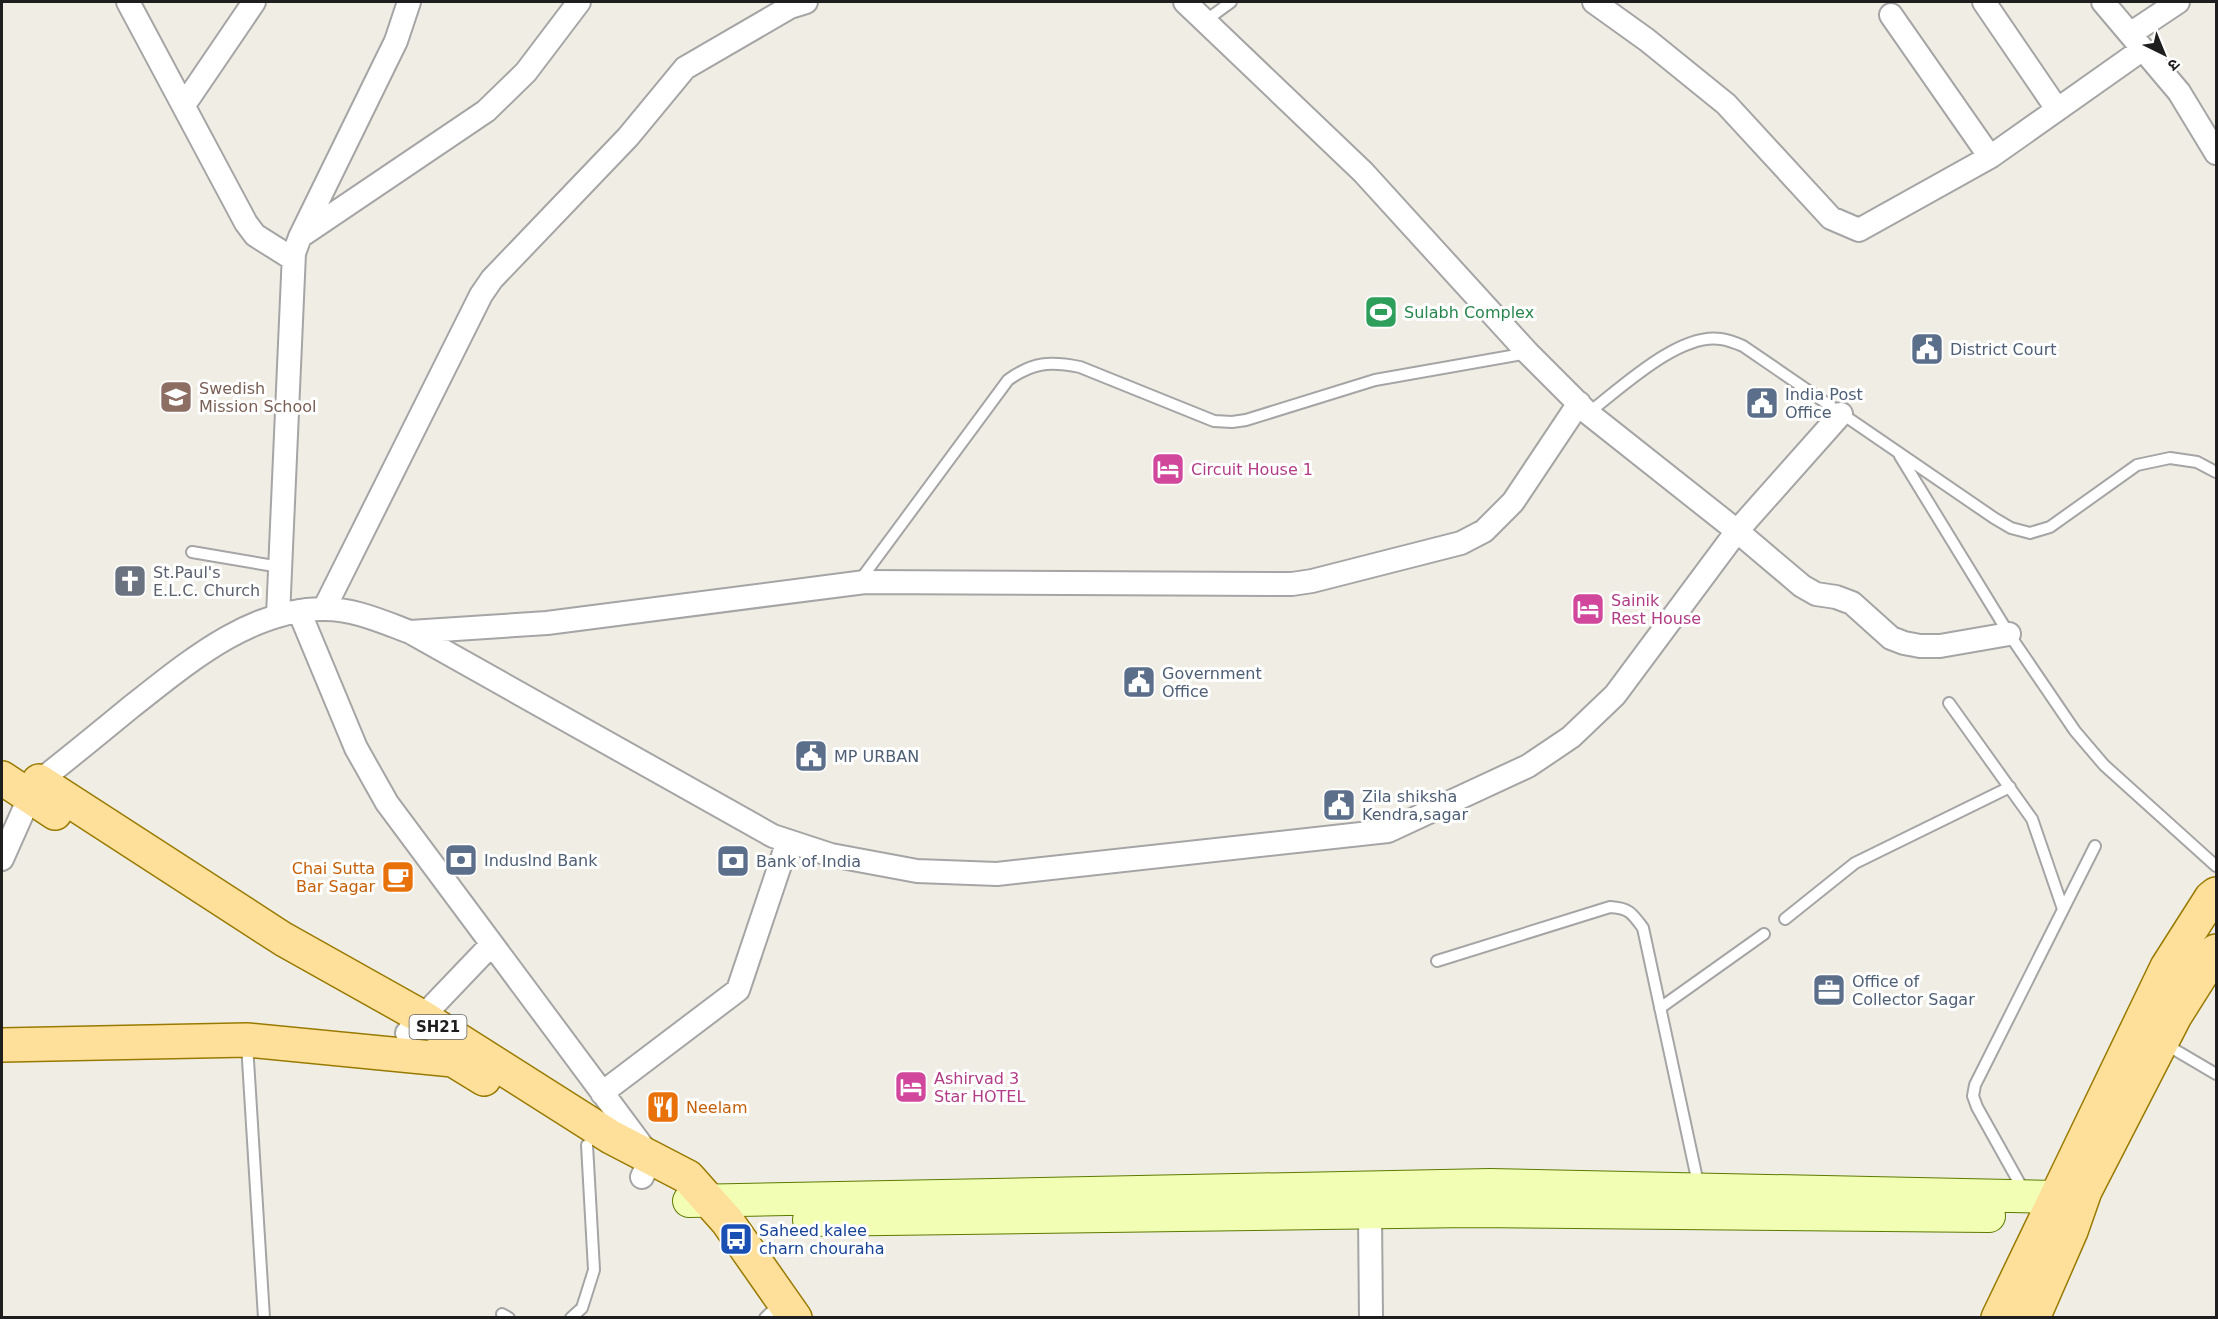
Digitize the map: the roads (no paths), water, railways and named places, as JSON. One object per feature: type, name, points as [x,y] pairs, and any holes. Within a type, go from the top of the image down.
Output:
[{"type":"main road","name":"SH21","points":[[24,787],[283,939],[414,1025],[611,1137],[671,1188],[708,1211],[776,1316]]},
{"type":"main road","points":[[1998,1317],[2037,1300],[2057,1206],[2167,967],[2211,898],[2217,894]]},
{"type":"main road","points":[[2057,1206],[2217,951]]},
{"type":"main road","points":[[414,1025],[453,1060]]},
{"type":"main road","name":"SH21","points":[[2,1045],[247,1040],[453,1060],[587,1145],[646,1168]]},
{"type":"street","points":[[128,2],[250,229],[293,259]]},
{"type":"street","points":[[184,105],[254,2]]},
{"type":"street","points":[[409,2],[396,41],[300,237],[293,259],[280,567],[288,614],[369,774],[387,803],[603,1093],[646,1168]]},
{"type":"street","points":[[300,237],[486,111],[526,72],[579,2]]},
{"type":"street","points":[[324,609],[477,302],[492,279],[628,137],[685,68],[790,7],[806,2]]},
{"type":"street","points":[[1185,2],[1363,172],[1528,353],[1584,408],[1802,586],[1816,594],[1836,597],[1852,603],[1891,638],[1904,643],[1940,646],[2009,634]]},
{"type":"street","points":[[1594,2],[1647,40],[1726,104],[1831,218],[1859,231],[1990,157],[2057,109],[2136,42],[2178,2]]},
{"type":"street","points":[[1984,2],[2057,109]]},
{"type":"street","points":[[2103,2],[2179,92],[2217,153]]},
{"type":"street","points":[[1891,15],[1990,157]]},
{"type":"street","points":[[410,632],[547,623],[858,583],[1292,584],[1312,581],[1461,543],[1484,531],[1514,502],[1584,408]]},
{"type":"street","points":[[2,859],[24,787],[187,663],[217,644],[246,628],[288,614],[324,609],[354,614],[410,632],[763,830],[831,855],[917,871],[998,874],[1388,831],[1528,766],[1571,737],[1615,695],[1737,531],[1841,414]]},
{"type":"street","points":[[603,1093],[738,990],[788,841]]},
{"type":"street","points":[[414,1025],[491,945]]},
{"type":"street","points":[[708,1211],[1490,1185],[1700,1189],[2057,1206]]},
{"type":"street","points":[[708,1211],[1370,1214],[2057,1206]]},
{"type":"street","points":[[1370,1214],[1371,1317]]},
{"type":"lane","points":[[1205,21],[1232,2]]},
{"type":"lane","points":[[1584,408],[1670,351],[1695,341],[1719,339],[1743,346],[2011,528],[2030,533],[2050,527],[2138,465],[2170,458],[2198,462],[2217,472]]},
{"type":"lane","points":[[858,583],[1008,380],[1022,369],[1059,362],[1080,367],[1214,421],[1232,422],[1246,420],[1365,383],[1528,353]]},
{"type":"lane","points":[[1898,452],[2009,634],[2075,731],[2104,765],[2217,866]]},
{"type":"lane","points":[[192,552],[280,567]]},
{"type":"lane","points":[[1949,703],[2032,819],[2063,909]]},
{"type":"lane","points":[[1785,919],[1855,863],[2010,787]]},
{"type":"lane","points":[[2057,1206],[1977,1107],[1973,1096],[1975,1085],[2095,846]]},
{"type":"lane","points":[[1437,961],[1610,907],[1624,908],[1634,916],[1643,928],[1700,1189]]},
{"type":"lane","points":[[1660,1008],[1764,934]]},
{"type":"lane","points":[[247,1040],[264,1317]]},
{"type":"lane","points":[[2162,1042],[2217,1074]]},
{"type":"lane","points":[[571,1317],[582,1308],[594,1270],[587,1145]]},
{"type":"place","name":"Sulabh Complex","points":[[1381,312]]},
{"type":"place","name":"District Court","points":[[1927,349]]},
{"type":"place","name":"Swedish Mission School","points":[[176,397]]},
{"type":"place","name":"India Post Office","points":[[1762,403]]},
{"type":"place","name":"Circuit House 1","points":[[1168,469]]},
{"type":"place","name":"St.Paul's E.L.C. Church","points":[[130,581]]},
{"type":"place","name":"Sainik Rest House","points":[[1588,609]]},
{"type":"place","name":"Government Office","points":[[1139,682]]},
{"type":"place","name":"MP URBAN","points":[[811,756]]},
{"type":"place","name":"Zila shiksha Kendra,sagar","points":[[1339,805]]},
{"type":"place","name":"Induslnd Bank","points":[[461,860]]},
{"type":"place","name":"Bank of India","points":[[733,861]]},
{"type":"place","name":"Chai Sutta Bar Sagar","points":[[398,877]]},
{"type":"place","name":"Office of Collector Sagar","points":[[1829,990]]},
{"type":"place","name":"Ashirvad 3 Star HOTEL","points":[[911,1087]]},
{"type":"place","name":"Neelam","points":[[663,1107]]},
{"type":"place","name":"Saheed kalee charn chouraha","points":[[736,1239]]}]
